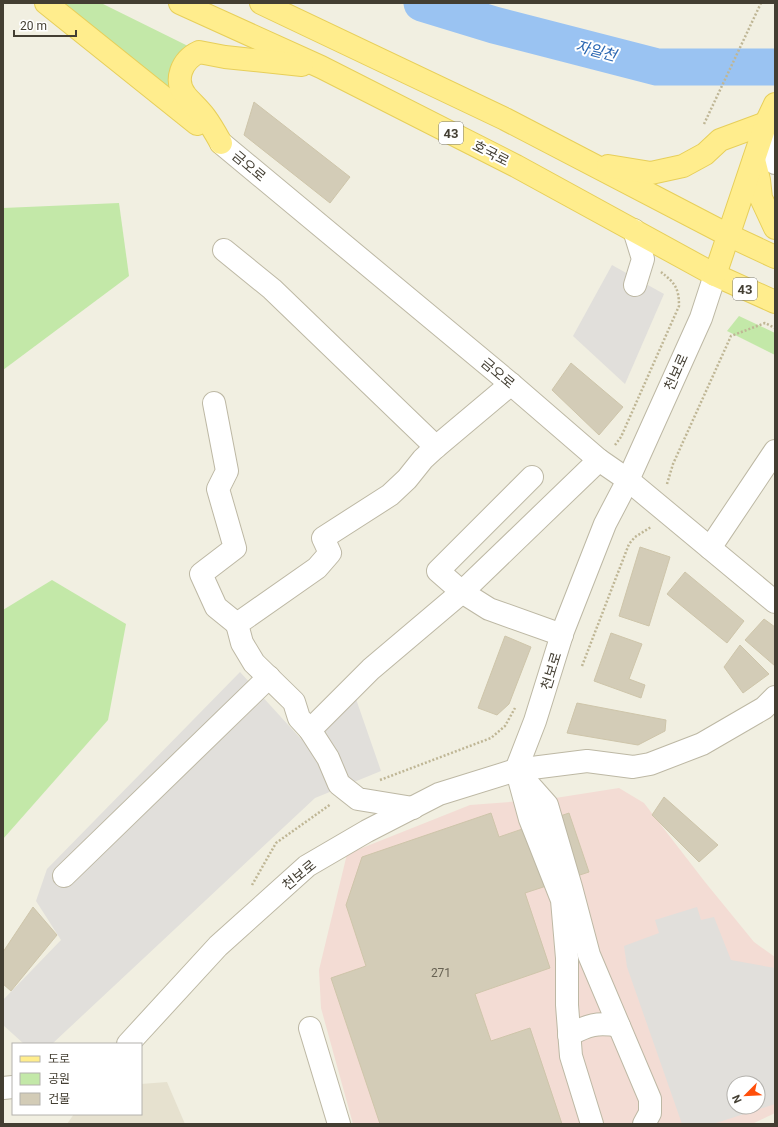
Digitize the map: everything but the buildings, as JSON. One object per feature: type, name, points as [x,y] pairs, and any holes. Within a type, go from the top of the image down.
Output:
[{"type":"main road","points":[[46,3],[222,143]]},
{"type":"main road","name":"호국로","points":[[180,3],[321,67],[516,166],[715,275],[775,302]]},
{"type":"main road","points":[[261,3],[505,119],[728,235],[775,257]]},
{"type":"main road","points":[[222,143],[211,125],[185,95],[182,89],[180,82],[181,69],[189,58],[199,52],[225,57],[321,67]]},
{"type":"main road","points":[[578,157],[611,167],[651,173],[683,166],[705,154],[720,140],[771,113]]},
{"type":"main road","name":"천보로","points":[[715,275],[771,113]]},
{"type":"main road","points":[[754,160],[759,180],[761,198],[775,228]]},
{"type":"street","points":[[771,113],[775,163]]},
{"type":"street","name":"금오로","points":[[222,143],[511,384],[606,453],[628,480],[775,602]]},
{"type":"street","points":[[634,230],[643,259],[635,285]]},
{"type":"street","points":[[224,250],[272,289],[436,447]]},
{"type":"street","name":"천보로","points":[[129,1043],[218,946],[307,866],[368,831],[439,794],[516,770],[535,721],[562,636],[605,524],[628,480],[700,318],[715,275]]},
{"type":"street","points":[[237,624],[317,568],[330,553],[323,538],[390,495],[407,480],[423,459],[436,447],[511,384]]},
{"type":"street","points":[[214,403],[227,471],[218,489],[235,548],[201,574],[216,607],[237,624],[242,644],[254,663],[294,702],[299,718],[310,730],[328,758],[339,784],[358,799],[413,808]]},
{"type":"street","points":[[710,548],[775,451]]},
{"type":"street","points":[[310,730],[371,669],[462,592],[606,453]]},
{"type":"street","points":[[532,477],[438,571],[462,592],[489,609],[562,636]]},
{"type":"street","points":[[64,876],[269,678]]},
{"type":"street","points":[[516,770],[587,761],[633,768],[650,764],[702,744],[772,703]]},
{"type":"street","points":[[516,770],[547,805],[589,955],[650,1099],[650,1113],[644,1124]]},
{"type":"street","points":[[516,770],[530,819],[562,900],[567,958],[567,1005],[571,1056],[592,1124]]},
{"type":"street","points":[[569,1035],[586,1026],[604,1024],[618,1026]]},
{"type":"street","points":[[310,1028],[339,1124]]},
{"type":"path","points":[[702,129],[761,3]]},
{"type":"path","points":[[606,453],[621,437],[679,306],[679,294],[673,282],[656,268]]},
{"type":"path","points":[[669,490],[667,483],[673,464],[730,336],[765,323],[775,328]]},
{"type":"path","points":[[582,666],[629,544],[635,537],[650,526],[656,531]]},
{"type":"path","points":[[372,783],[491,738],[505,726],[518,702]]},
{"type":"shaded area","points":[[612,265],[664,294],[625,384],[573,336]]},
{"type":"shaded area","points":[[240,672],[301,739],[356,699],[381,771],[315,798],[53,1043],[23,1043],[3,1025],[3,1000],[61,940],[36,901],[47,869]]},
{"type":"shaded area","points":[[619,788],[644,803],[754,942],[775,957],[775,1113],[752,1124],[353,1124],[321,1008],[319,970],[347,854],[470,805],[549,799]]},
{"type":"shaded area","points":[[697,907],[701,920],[714,917],[731,960],[775,968],[775,1104],[766,1107],[766,1075],[726,1075],[726,1115],[741,1115],[713,1124],[682,1124],[627,967],[624,946],[659,933],[655,920]]},
{"type":"shaded area","points":[[167,1082],[185,1124],[67,1124],[73,1115],[142,1115],[142,1084]]},
{"type":"green space","points":[[65,3],[101,3],[188,46],[173,64],[170,75],[170,88],[165,88]]},
{"type":"green space","points":[[119,203],[129,276],[3,370],[3,208]]},
{"type":"green space","points":[[739,316],[775,333],[775,355],[727,331]]},
{"type":"green space","points":[[52,580],[126,624],[108,720],[3,839],[3,610]]},
{"type":"waterway","name":"자일천","points":[[422,3],[494,25],[657,67],[775,67]]}]
